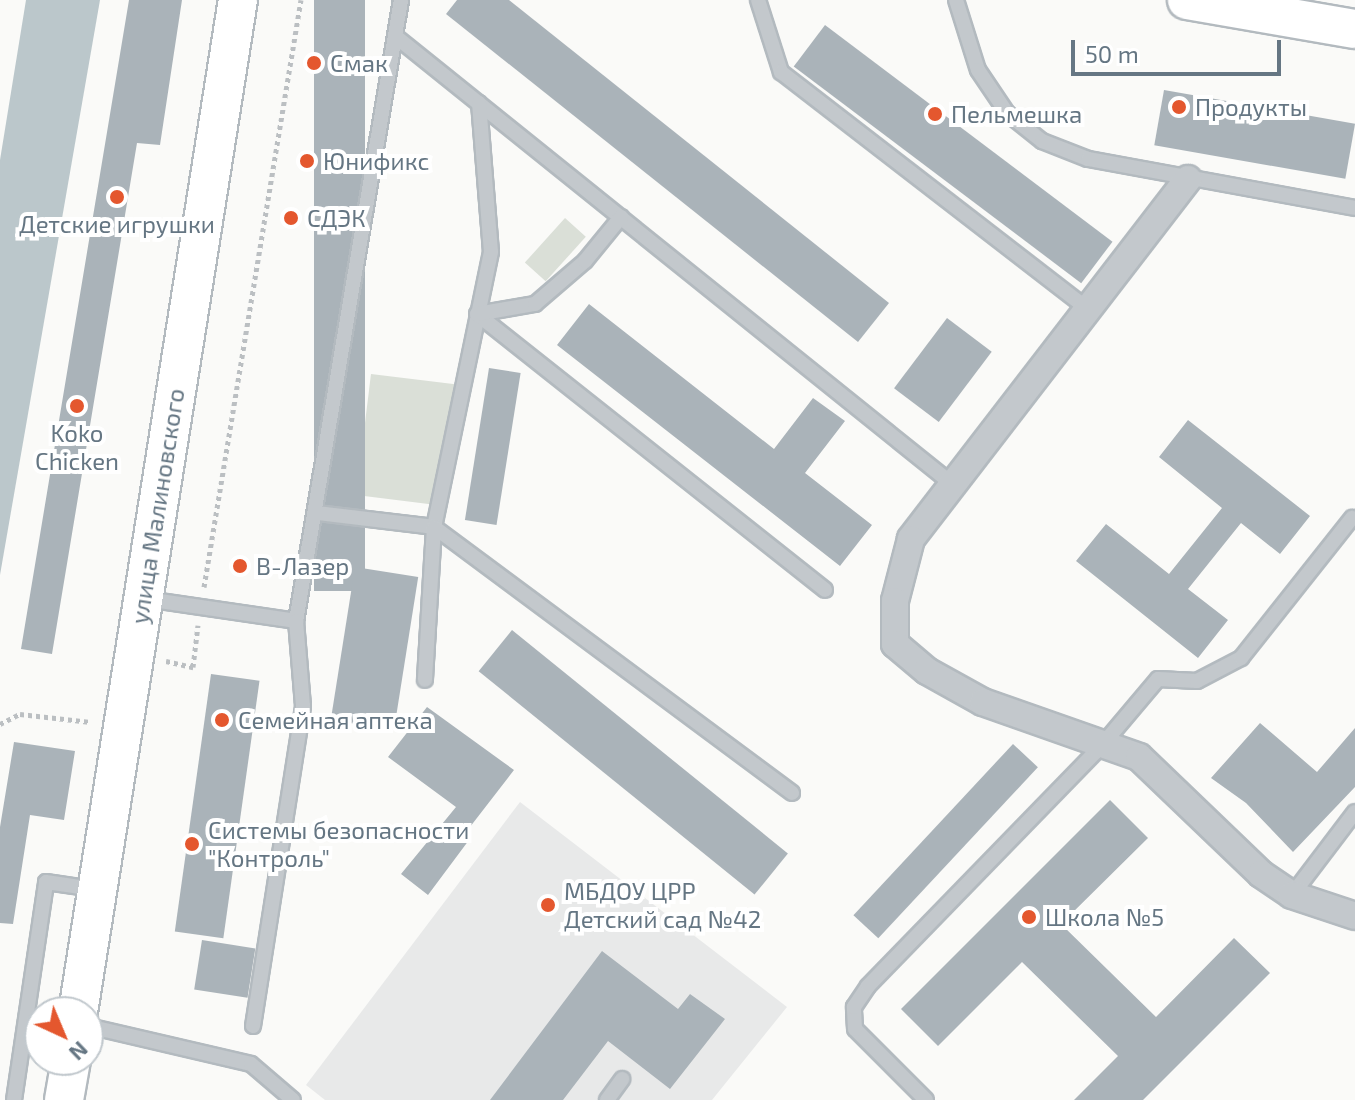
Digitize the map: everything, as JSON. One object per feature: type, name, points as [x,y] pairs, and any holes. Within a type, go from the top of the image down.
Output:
[{"type":"main road","name":"улица Малиновского","points":[[80,996],[238,0]]},
{"type":"main road","points":[[1187,0],[1355,29]]},
{"type":"main road","points":[[64,1100],[68,1076]]},
{"type":"street","points":[[1188,179],[951,483],[911,539],[895,601],[895,644],[927,671],[983,702],[1139,757],[1261,874],[1292,895],[1355,916]]},
{"type":"lane","points":[[253,1026],[303,706],[296,621],[317,513],[401,0]]},
{"type":"lane","points":[[758,0],[781,72],[1088,309]]},
{"type":"lane","points":[[956,0],[958,22],[978,70],[1007,113],[1042,141],[1088,159],[1355,208]]},
{"type":"lane","points":[[395,36],[951,483]]},
{"type":"lane","points":[[425,680],[434,527],[491,252],[479,103]]},
{"type":"lane","points":[[477,314],[535,304],[585,261],[621,217]]},
{"type":"lane","points":[[477,314],[825,590]]},
{"type":"lane","points":[[317,513],[434,527],[792,793]]},
{"type":"lane","points":[[926,1100],[855,1029],[854,1007],[868,986],[1103,744],[1158,679],[1197,681],[1241,658],[1352,518]]},
{"type":"lane","points":[[142,598],[296,621]]},
{"type":"lane","points":[[1292,895],[1355,812]]},
{"type":"lane","points":[[14,1100],[46,882],[95,889]]},
{"type":"lane","points":[[104,1030],[251,1064],[293,1100]]},
{"type":"lane","points":[[607,1100],[622,1079]]},
{"type":"lane","points":[[272,1100],[276,1084]]},
{"type":"path","points":[[200,607],[301,0]]},
{"type":"shaded area","points":[[26,0],[100,0],[0,575],[0,160]]},
{"type":"shaded area","points":[[565,218],[586,237],[546,281],[525,263]]},
{"type":"shaded area","points":[[371,374],[459,385],[444,506],[356,495]]},
{"type":"shaded area","name":"МБДОУ ЦРР Детский сад №42","points":[[520,802],[787,1007],[712,1100],[325,1100],[306,1085]]},
{"type":"building","points":[[129,0],[182,0],[160,145],[137,143],[52,654],[21,649]]},
{"type":"building","points":[[314,0],[365,0],[365,591],[314,591]]},
{"type":"building","points":[[457,0],[509,0],[889,303],[858,342],[446,14]]},
{"type":"building","points":[[825,25],[1113,242],[1081,283],[794,67]]},
{"type":"building","points":[[1164,90],[1355,124],[1345,179],[1154,145]]},
{"type":"building","points":[[589,304],[774,449],[813,398],[845,421],[805,473],[872,525],[840,566],[557,345]]},
{"type":"building","points":[[947,318],[992,352],[939,422],[894,388]]},
{"type":"building","points":[[489,368],[521,373],[497,525],[465,520]]},
{"type":"building","points":[[1188,420],[1310,516],[1280,554],[1241,523],[1188,589],[1228,620],[1198,658],[1076,561],[1106,524],[1169,574],[1222,508],[1159,457]]},
{"type":"building","points":[[355,567],[418,577],[394,730],[331,720]]},
{"type":"building","points":[[512,630],[788,853],[755,895],[479,671]]},
{"type":"building","points":[[211,674],[260,681],[223,938],[175,931]]},
{"type":"building","points":[[427,707],[514,770],[463,836],[469,840],[428,895],[401,874],[456,807],[388,757]]},
{"type":"building","points":[[1260,723],[1317,772],[1355,728],[1355,787],[1293,852],[1246,803],[1211,778]]},
{"type":"building","points":[[14,742],[75,751],[64,820],[30,815],[13,924],[0,923],[0,827]]},
{"type":"building","points":[[1013,744],[1038,767],[878,938],[853,915]]},
{"type":"building","points":[[1110,800],[1148,838],[1061,924],[1156,1017],[1234,938],[1270,973],[1143,1100],[1074,1100],[1118,1056],[1022,962],[938,1046],[901,1009]]},
{"type":"building","points":[[202,940],[255,948],[248,998],[194,989]]},
{"type":"building","points":[[602,951],[678,1009],[690,994],[725,1019],[670,1089],[608,1041],[563,1100],[490,1100]]},
{"type":"place","name":"Смак","points":[[314,63]]},
{"type":"place","name":"Продукты","points":[[1179,107]]},
{"type":"place","name":"Пельмешка","points":[[935,114]]},
{"type":"place","name":"Юнификс","points":[[307,161]]},
{"type":"place","name":"Детские игрушки","points":[[117,197]]},
{"type":"place","name":"СДЭК","points":[[291,218]]},
{"type":"place","name":"Koko Chicken","points":[[77,406]]},
{"type":"place","name":"В-Лазер","points":[[240,566]]},
{"type":"place","name":"Семейная аптека","points":[[222,720]]},
{"type":"place","name":"Системы безопасности \"Контроль\"","points":[[192,844]]},
{"type":"place","name":"МБДОУ ЦРР Детский сад №42","points":[[548,905]]},
{"type":"place","name":"Школа №5","points":[[1029,917]]}]
